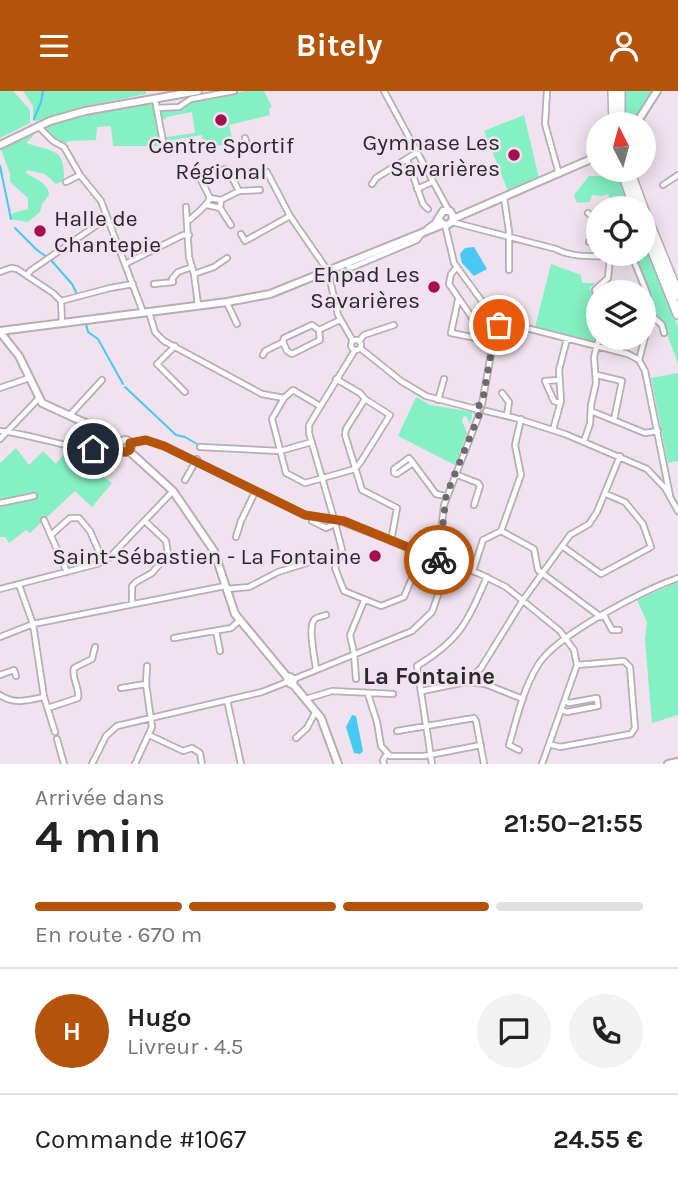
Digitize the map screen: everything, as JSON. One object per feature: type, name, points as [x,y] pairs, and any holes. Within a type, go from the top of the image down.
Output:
[{"type":"highway","points":[[610,112],[611,91]]},
{"type":"highway","points":[[622,91],[622,112]]},
{"type":"highway","points":[[656,241],[678,294]]},
{"type":"highway","points":[[656,259],[678,314]]},
{"type":"street","points":[[0,145],[37,126],[85,111],[198,91]]},
{"type":"street","points":[[157,108],[179,107],[191,99],[234,91]]},
{"type":"street","points":[[384,91],[436,190],[447,219],[452,257],[492,315],[491,321],[496,326]]},
{"type":"street","points":[[547,91],[545,124],[559,174]]},
{"type":"street","points":[[644,112],[657,91]]},
{"type":"street","points":[[155,99],[164,147]]},
{"type":"street","points":[[37,126],[64,147],[80,175],[101,201],[155,332],[171,347],[262,394],[284,398]]},
{"type":"street","points":[[245,138],[247,144],[257,151]]},
{"type":"street","points":[[372,184],[416,153]]},
{"type":"street","points":[[407,159],[423,204],[428,209]]},
{"type":"street","points":[[542,764],[577,665],[576,655],[566,638],[523,600],[487,577],[391,541],[305,515],[255,492],[197,460],[152,442],[138,440],[124,453],[112,438],[46,406],[38,399],[19,356],[0,331],[198,306],[270,294],[421,233],[447,219],[473,211],[586,162]]},
{"type":"street","points":[[239,191],[228,170],[224,169],[201,180],[211,198],[221,200],[239,191],[260,190]]},
{"type":"street","points":[[267,172],[290,216],[328,271],[340,320],[356,341]]},
{"type":"street","points":[[66,182],[80,175]]},
{"type":"street","points":[[663,185],[678,175]]},
{"type":"street","points":[[417,189],[432,182]]},
{"type":"street","points":[[188,221],[207,205],[211,198]]},
{"type":"street","points":[[504,198],[509,237],[509,270]]},
{"type":"street","points":[[221,200],[220,208],[231,225]]},
{"type":"street","points":[[207,205],[220,208]]},
{"type":"street","points":[[186,207],[189,257],[198,306]]},
{"type":"street","points":[[242,234],[245,241],[290,216]]},
{"type":"street","points":[[27,276],[30,271],[107,218]]},
{"type":"street","points":[[447,219],[555,249],[567,255],[586,255]]},
{"type":"street","points":[[125,264],[183,235],[189,235]]},
{"type":"street","points":[[194,274],[214,267],[227,258]]},
{"type":"street","points":[[637,266],[651,315],[662,325],[664,333]]},
{"type":"street","points":[[154,284],[173,282],[172,279],[178,272],[192,267]]},
{"type":"street","points":[[457,267],[451,274],[449,284],[475,322],[474,338]]},
{"type":"street","points":[[0,272],[11,268],[27,276],[61,301]]},
{"type":"street","points":[[61,301],[133,284]]},
{"type":"street","points":[[459,300],[451,333],[492,341]]},
{"type":"street","points":[[61,301],[62,323]]},
{"type":"street","points":[[227,302],[237,324]]},
{"type":"street","points":[[492,315],[500,313],[504,317],[503,322]]},
{"type":"street","points":[[319,330],[340,320]]},
{"type":"street","points":[[92,764],[106,736],[124,723],[262,692],[411,631],[428,617],[437,600],[446,496],[482,404],[496,326],[503,322],[586,343]]},
{"type":"street","points":[[394,324],[364,335],[352,346],[410,386],[438,400],[484,415],[486,411]]},
{"type":"street","points":[[263,355],[265,351],[283,342],[284,338],[313,325],[319,330],[320,340],[292,353],[283,342]]},
{"type":"street","points":[[553,430],[561,403],[559,369],[566,338]]},
{"type":"street","points":[[171,347],[156,364],[185,392]]},
{"type":"street","points":[[357,349],[310,425],[312,442],[342,550],[335,568],[344,591],[381,607],[404,597],[422,554]]},
{"type":"street","points":[[584,441],[590,423],[597,375],[594,357],[596,350]]},
{"type":"street","points":[[612,350],[639,360],[645,371],[670,496]]},
{"type":"street","points":[[639,360],[642,350]]},
{"type":"street","points":[[597,375],[622,381],[614,420]]},
{"type":"street","points":[[0,388],[29,378]]},
{"type":"street","points":[[296,384],[272,419],[286,473],[305,483],[355,469],[390,415],[337,379]]},
{"type":"street","points":[[438,400],[444,379]]},
{"type":"street","points":[[68,416],[102,380]]},
{"type":"street","points":[[559,380],[545,381],[554,401],[561,403]]},
{"type":"street","points":[[293,390],[320,406]]},
{"type":"street","points":[[502,393],[509,402],[507,415]]},
{"type":"street","points":[[0,439],[38,399]]},
{"type":"street","points":[[365,399],[345,432],[362,490],[397,508],[391,541]]},
{"type":"street","points":[[482,404],[486,411]]},
{"type":"street","points":[[486,411],[521,419],[584,441],[647,469],[660,482],[678,511]]},
{"type":"street","points":[[591,411],[645,433],[658,431]]},
{"type":"street","points":[[472,572],[483,540],[501,531],[521,475],[515,445],[521,419]]},
{"type":"street","points":[[0,431],[73,446],[130,447],[173,491],[214,551],[234,614],[316,711],[326,726],[338,764]]},
{"type":"street","points":[[200,447],[280,451],[312,442]]},
{"type":"street","points":[[466,682],[481,668],[523,600],[562,546],[574,532],[589,524],[606,494],[620,456]]},
{"type":"street","points":[[185,480],[197,460]]},
{"type":"street","points":[[413,463],[436,494],[446,496]]},
{"type":"street","points":[[660,482],[666,471]]},
{"type":"street","points":[[455,474],[478,483],[480,488],[474,505]]},
{"type":"street","points":[[660,482],[668,478]]},
{"type":"street","points":[[0,589],[103,561],[115,554],[173,491]]},
{"type":"street","points":[[236,537],[255,492]]},
{"type":"street","points":[[562,546],[601,574],[652,547],[643,524],[625,502],[606,494]]},
{"type":"street","points":[[0,503],[34,496]]},
{"type":"street","points":[[51,535],[70,518],[79,518],[90,531],[103,561]]},
{"type":"street","points":[[44,520],[67,572]]},
{"type":"street","points":[[132,604],[132,586],[152,573],[168,554],[166,541],[145,521]]},
{"type":"street","points":[[312,521],[326,528],[335,522]]},
{"type":"street","points":[[501,531],[534,549],[538,570],[602,616],[612,630],[620,630]]},
{"type":"street","points":[[0,637],[33,624],[132,604],[226,588],[249,587],[278,572],[313,561]]},
{"type":"street","points":[[432,764],[417,666],[437,654],[457,636],[487,577]]},
{"type":"street","points":[[519,750],[509,745],[523,699],[543,658],[566,638],[602,616],[653,587],[678,578]]},
{"type":"street","points":[[19,585],[33,624],[44,697],[55,732]]},
{"type":"street","points":[[356,679],[350,635],[364,601]]},
{"type":"street","points":[[316,670],[312,622],[326,615]]},
{"type":"street","points":[[174,638],[231,628],[239,621]]},
{"type":"street","points":[[216,631],[220,651]]},
{"type":"street","points":[[48,708],[78,698],[74,668],[92,659],[95,647]]},
{"type":"street","points":[[549,744],[560,747],[631,734],[635,728],[630,667],[624,661],[577,665]]},
{"type":"street","points":[[135,764],[152,727],[146,684],[147,666]]},
{"type":"street","points":[[0,675],[14,670],[16,676]]},
{"type":"street","points":[[422,691],[466,682],[485,684],[523,699]]},
{"type":"street","points":[[121,688],[146,684]]},
{"type":"street","points":[[306,699],[332,691],[393,694]]},
{"type":"street","points":[[368,694],[381,747],[387,754],[430,755],[481,745]]},
{"type":"street","points":[[0,695],[7,700],[18,702],[44,697]]},
{"type":"street","points":[[562,710],[567,712],[598,706],[597,698],[565,701]]},
{"type":"street","points":[[227,699],[242,764]]},
{"type":"street","points":[[296,738],[307,728],[316,711]]},
{"type":"street","points":[[397,731],[474,718],[484,764]]},
{"type":"street","points":[[149,735],[183,751],[192,748],[200,753],[202,764]]},
{"type":"street","points":[[57,739],[64,764]]},
{"type":"street","points":[[384,764],[383,760],[387,754]]},
{"type":"street","points":[[668,764],[678,762]]},
{"type":"green space","points":[[0,91],[13,91],[30,110],[30,123],[0,138]]},
{"type":"green space","points":[[23,91],[146,91],[146,94],[80,107],[33,121],[33,106]]},
{"type":"green space","name":"Centre Sportif Régional","points":[[246,91],[264,91],[272,107],[269,108],[270,115],[229,125],[233,143],[204,148],[202,135],[167,141],[166,144],[166,137],[195,133],[192,112],[166,117],[165,120],[161,117],[160,110],[179,110],[189,101]]},
{"type":"green space","points":[[626,91],[653,91],[641,112],[625,112]]},
{"type":"green space","points":[[150,104],[156,108],[161,146],[113,146],[111,126],[97,127],[96,140],[69,141],[62,145],[46,133],[48,125],[72,116]]},
{"type":"green space","name":"Gymnase Les Savarières","points":[[524,115],[539,178],[508,191],[484,131]]},
{"type":"green space","points":[[35,134],[26,143],[51,150],[60,157],[64,181],[56,184],[45,174],[27,170],[26,173],[44,184],[49,195],[40,212],[28,222],[9,219],[13,213],[28,209],[28,198],[10,182],[10,174],[1,149]]},
{"type":"green space","points":[[586,180],[586,182],[620,182],[626,196],[592,195],[586,196],[586,202],[577,203],[574,195]]},
{"type":"green space","points":[[551,264],[581,275],[582,283],[586,283],[586,340],[535,327]]},
{"type":"green space","points":[[637,266],[655,266],[678,327],[678,364],[664,326],[656,315],[656,280],[643,280]]},
{"type":"green space","points":[[678,373],[678,461],[668,463],[651,378]]},
{"type":"green space","points":[[416,397],[430,405],[473,412],[470,424],[466,416],[463,417],[467,433],[455,465],[398,436]]},
{"type":"green space","points":[[16,448],[29,465],[43,451],[56,464],[69,448],[88,451],[85,463],[112,483],[92,507],[75,491],[30,533],[26,530],[9,543],[5,537],[0,537],[0,463]]},
{"type":"green space","points":[[678,582],[678,715],[652,723],[645,640],[647,622],[637,600]]},
{"type":"water","points":[[474,247],[487,269],[474,276],[462,263],[460,254],[465,248]]},
{"type":"water","points":[[352,715],[356,716],[363,751],[360,754],[354,753],[346,727]]},
{"type":"waterway","points":[[34,119],[43,91]]},
{"type":"waterway","points":[[0,166],[11,219]]},
{"type":"waterway","points":[[15,228],[47,257]]},
{"type":"waterway","points":[[50,259],[72,284],[77,294]]},
{"type":"waterway","points":[[86,324],[88,332],[98,339],[123,384]]},
{"type":"waterway","points":[[125,387],[176,435],[197,444]]},
{"type":"way so far","points":[[439,560],[444,503],[479,415],[476,407],[482,404],[493,337],[496,326],[499,325]]},
{"type":"place","name":"Centre Sportif Régional","points":[[221,120]]},
{"type":"place","name":"Gymnase Les Savarières","points":[[514,155]]},
{"type":"place","name":"Halle de Chantepie","points":[[40,231]]},
{"type":"place","name":"Ehpad Les Savarières","points":[[434,287]]},
{"type":"place","name":"Saint-Sébastien - La Fontaine","points":[[375,556]]},
{"type":"district","name":"La Fontaine","points":[[429,676]]},
{"type":"route","points":[[93,449],[126,452],[130,450],[130,443],[146,440],[176,450],[305,515],[344,521],[439,560]]}]
